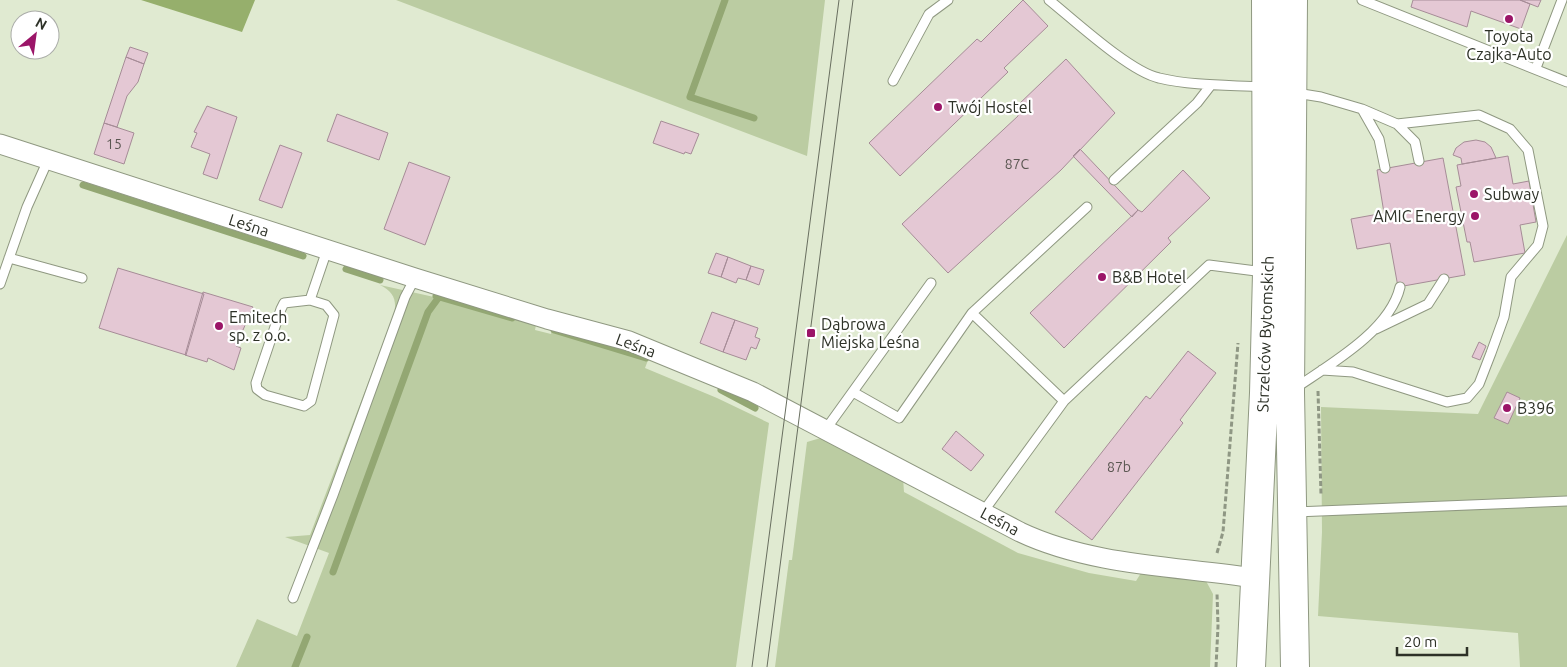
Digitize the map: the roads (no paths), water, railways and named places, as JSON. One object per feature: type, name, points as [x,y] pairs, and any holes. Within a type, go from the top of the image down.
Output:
[{"type":"main road","name":"Strzelców Bytomskich","points":[[1266,0],[1280,90],[1290,392],[1295,667]]},
{"type":"main road","name":"Strzelców Bytomskich","points":[[1251,667],[1264,393],[1267,273],[1280,90],[1293,0]]},
{"type":"street","name":"Leśna","points":[[0,144],[415,278],[547,319],[630,341],[753,392],[1028,536],[1060,548],[1099,557],[1254,578]]},
{"type":"lane","points":[[893,81],[929,14],[948,0]]},
{"type":"lane","points":[[1049,0],[1134,67],[1157,78],[1321,96],[1362,109],[1397,124],[1415,142],[1420,161]]},
{"type":"lane","points":[[1362,0],[1567,82]]},
{"type":"lane","points":[[1536,68],[1562,0]]},
{"type":"lane","points":[[1114,180],[1197,103],[1211,85]]},
{"type":"lane","points":[[1362,109],[1380,139],[1385,168]]},
{"type":"lane","points":[[1322,370],[1353,372],[1447,402],[1466,398],[1479,384],[1492,353],[1504,317],[1511,277],[1538,245],[1543,226],[1528,150],[1510,129],[1479,115],[1397,124]]},
{"type":"lane","points":[[0,284],[27,207],[48,160]]},
{"type":"lane","points":[[853,392],[899,418],[972,313],[1087,207]]},
{"type":"lane","points":[[310,300],[327,250]]},
{"type":"lane","points":[[9,258],[82,278]]},
{"type":"lane","points":[[983,512],[1064,401],[1209,265],[1267,273]]},
{"type":"lane","points":[[293,598],[333,495],[405,297],[415,278]]},
{"type":"lane","points":[[1290,392],[1376,329],[1428,304],[1444,279]]},
{"type":"lane","points":[[826,429],[931,283]]},
{"type":"lane","points":[[1376,329],[1398,296],[1400,287]]},
{"type":"lane","points":[[310,300],[326,306],[334,316],[311,401],[304,406],[265,395],[257,389],[256,383],[280,309],[284,303],[310,300]]},
{"type":"lane","points":[[972,313],[1064,401]]},
{"type":"lane","points":[[1292,512],[1567,501]]},
{"type":"waterway","points":[[725,0],[690,97],[754,118]]},
{"type":"waterway","points":[[83,185],[303,256]]},
{"type":"waterway","points":[[346,269],[380,280]]},
{"type":"waterway","points":[[436,296],[512,318]]},
{"type":"waterway","points":[[333,572],[428,312],[439,297]]},
{"type":"waterway","points":[[554,330],[646,358]]},
{"type":"waterway","points":[[721,390],[755,408]]},
{"type":"waterway","points":[[295,667],[307,637]]},
{"type":"tram line","points":[[752,667],[839,0]]},
{"type":"tram line","points":[[767,667],[853,0]]},
{"type":"place","name":"Toyota Czajka-Auto","points":[[1509,19]]},
{"type":"place","name":"Twój Hostel","points":[[938,107]]},
{"type":"place","name":"Subway","points":[[1474,194]]},
{"type":"place","name":"AMIC Energy","points":[[1475,216]]},
{"type":"place","name":"B&B Hotel","points":[[1102,277]]},
{"type":"place","name":"Emitech sp. z o.o.","points":[[219,326]]},
{"type":"place","name":"Dąbrowa Miejska Leśna","points":[[811,333]]},
{"type":"place","name":"B396","points":[[1507,408]]}]
